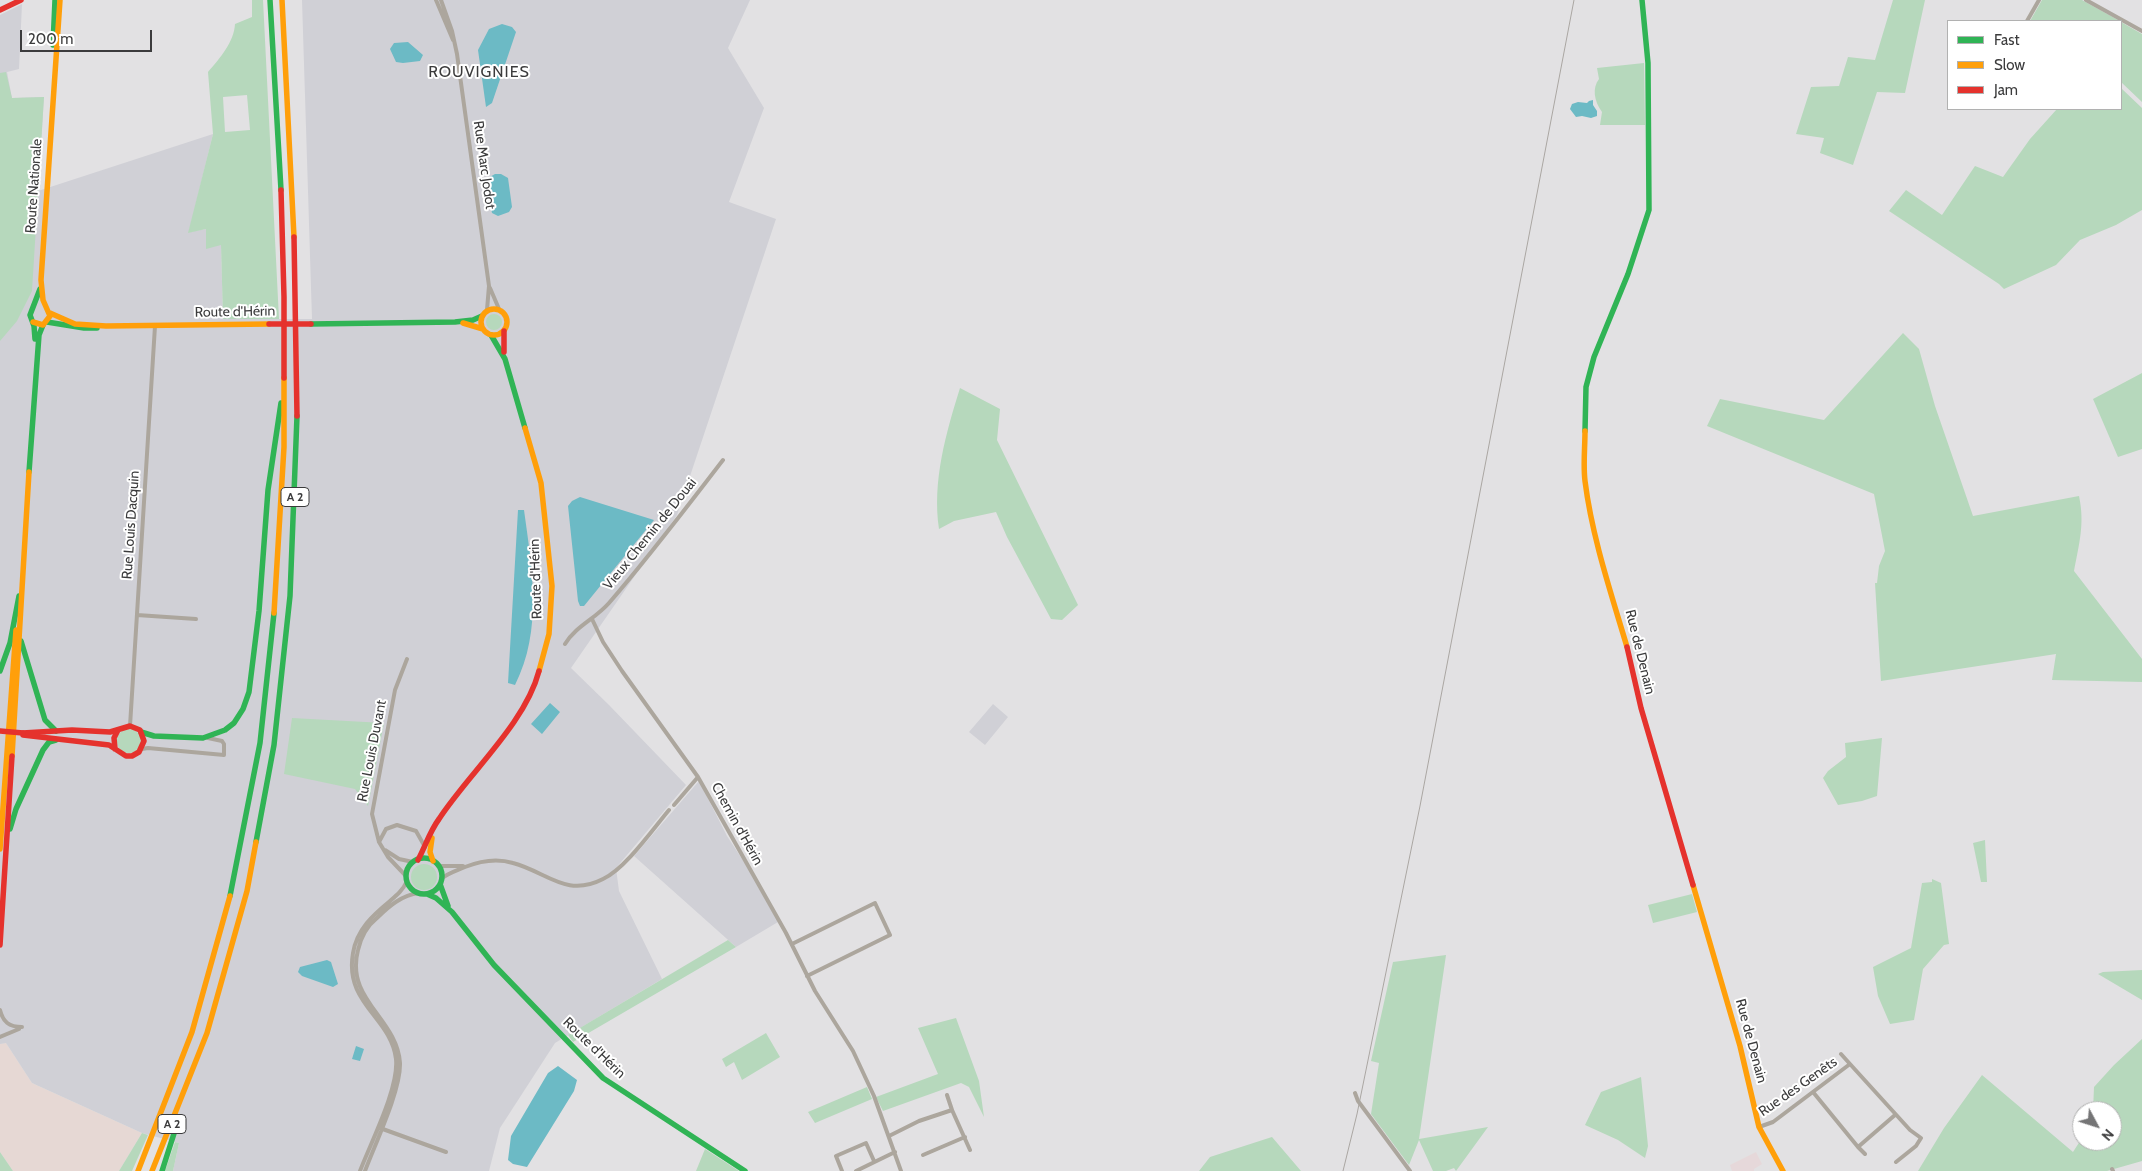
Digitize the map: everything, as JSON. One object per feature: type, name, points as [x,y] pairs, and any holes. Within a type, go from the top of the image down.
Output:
[{"type":"main road","name":"Route Nationale","points":[[54,67],[55,0]]},
{"type":"main road","name":"Route Nationale","points":[[46,306],[41,280],[60,0]]},
{"type":"main road","name":"A 2","points":[[138,1171],[175,1082],[206,991],[231,896],[251,800],[267,693],[277,595],[283,480],[285,360],[280,180],[270,0]]},
{"type":"main road","name":"A 2","points":[[152,1171],[190,1077],[225,970],[250,869],[273,742],[286,629],[295,501],[298,345],[292,172],[282,0]]},
{"type":"main road","name":"Rue de Denain","points":[[1642,0],[1648,63],[1647,217],[1626,280],[1595,352],[1586,386],[1584,407],[1586,484],[1603,565],[1629,655],[1644,720],[1738,1040],[1760,1127],[1783,1171]]},
{"type":"main road","points":[[0,10],[18,1]]},
{"type":"main road","points":[[34,395],[35,332],[30,313],[34,306],[41,280]]},
{"type":"main road","points":[[0,849],[20,634],[39,336],[50,313],[46,306],[40,304],[34,306]]},
{"type":"main road","points":[[499,309],[507,318],[507,324],[499,334],[492,335],[483,329],[480,322],[487,310],[499,309]]},
{"type":"main road","name":"Route d'Hérin","points":[[50,313],[61,320],[74,324],[106,326],[455,322],[473,320],[482,316]]},
{"type":"main road","points":[[33,322],[45,324]]},
{"type":"main road","name":"Route d'Hérin","points":[[45,324],[55,322],[86,329],[106,326]]},
{"type":"main road","name":"Route d'Hérin","points":[[455,322],[470,324],[483,329]]},
{"type":"main road","name":"Route d'Hérin","points":[[415,861],[434,829],[521,710],[538,675],[550,634],[552,586],[542,487],[505,359],[504,330]]},
{"type":"main road","name":"Route d'Hérin","points":[[492,335],[505,359]]},
{"type":"main road","points":[[23,734],[58,731],[110,732],[130,726],[154,736],[203,738],[225,730],[234,723],[243,709],[249,692],[259,612],[268,490],[281,406],[285,360]]},
{"type":"main road","points":[[0,944],[2,839],[25,534]]},
{"type":"main road","points":[[0,671],[10,643],[19,596]]},
{"type":"main road","points":[[20,634],[45,720],[50,727],[58,731]]},
{"type":"main road","points":[[115,748],[114,738],[118,730]]},
{"type":"main road","points":[[0,733],[23,734],[107,745],[128,756],[136,755],[142,749],[144,742],[141,732]]},
{"type":"main road","points":[[2,839],[43,750],[49,742],[59,740]]},
{"type":"main road","name":"Route d'Hérin","points":[[434,829],[430,850],[435,864]]},
{"type":"main road","points":[[425,859],[435,864],[440,882],[434,891],[427,894],[419,893],[410,888],[406,878],[408,868],[415,861],[425,859]]},
{"type":"main road","name":"Route d'Hérin","points":[[440,882],[452,912]]},
{"type":"main road","name":"Route d'Hérin","points":[[427,894],[440,900],[452,912],[494,965],[603,1078],[746,1171]]},
{"type":"main road","points":[[162,1171],[190,1077]]},
{"type":"street","name":"Rue Marc Jodot","points":[[436,0],[456,46]]},
{"type":"street","name":"Rue Marc Jodot","points":[[441,0],[456,46],[489,286],[487,310]]},
{"type":"street","points":[[2028,20],[2039,0]]},
{"type":"street","points":[[2086,0],[2142,31]]},
{"type":"street","name":"Rue Marc Jodot","points":[[489,286],[499,309]]},
{"type":"street","name":"Rue Louis Dacquin","points":[[130,726],[155,326]]},
{"type":"street","name":"Vieux Chemin de Douai","points":[[565,644],[577,629],[592,620],[640,567],[723,460]]},
{"type":"street","points":[[137,615],[196,619]]},
{"type":"street","name":"Chemin d'Hérin","points":[[592,620],[622,671],[698,777],[792,944],[807,976],[851,1048],[874,1096],[901,1171]]},
{"type":"street","name":"Rue Louis Duvant","points":[[406,878],[388,857],[379,842],[373,822],[372,806],[395,690],[407,659]]},
{"type":"street","points":[[142,749],[224,755],[224,744],[222,741],[203,738]]},
{"type":"street","points":[[674,804],[698,777]]},
{"type":"street","points":[[440,882],[448,874],[470,865],[489,861],[505,861],[520,865],[557,882],[574,886],[589,884],[605,878],[616,870],[669,810]]},
{"type":"street","points":[[379,842],[386,829],[397,825],[416,831],[425,847]]},
{"type":"street","name":"Rue Louis Duvant","points":[[383,848],[399,859],[415,861]]},
{"type":"street","points":[[435,864],[470,865]]},
{"type":"street","points":[[365,1171],[394,1084],[395,1056],[386,1032],[358,993],[353,974],[353,957],[356,940],[364,926],[375,913],[399,893],[406,878]]},
{"type":"street","points":[[360,1171],[398,1084],[400,1069],[399,1056],[392,1034],[366,1000],[360,988],[357,974],[357,955],[363,935],[373,921],[401,899],[419,893]]},
{"type":"street","points":[[792,944],[875,903],[883,919],[890,935],[807,976]]},
{"type":"street","points":[[0,1010],[7,1024],[22,1027],[0,1037]]},
{"type":"street","name":"Rue des Genêts","points":[[1841,1054],[1911,1132],[1921,1138],[1918,1144],[1896,1162]]},
{"type":"street","name":"Rue des Genêts","points":[[1760,1127],[1773,1122],[1850,1064]]},
{"type":"street","points":[[1813,1092],[1865,1154]]},
{"type":"street","points":[[1355,1093],[1358,1101],[1410,1171]]},
{"type":"street","points":[[947,1095],[970,1150]]},
{"type":"street","points":[[889,1136],[919,1121],[952,1110]]},
{"type":"street","points":[[1858,1147],[1896,1114]]},
{"type":"street","points":[[379,1127],[446,1152]]},
{"type":"street","points":[[923,1155],[965,1137]]},
{"type":"street","points":[[842,1171],[836,1156],[866,1143],[874,1161]]},
{"type":"street","points":[[856,1171],[895,1152]]},
{"type":"shaded area","points":[[302,0],[750,0],[728,48],[764,108],[729,202],[776,219],[677,515],[571,668],[686,785],[616,868],[619,891],[662,979],[555,1043],[500,1128],[489,1171],[173,1171],[179,1143],[142,1133],[32,1083],[6,1043],[0,1044],[0,15],[22,4],[19,69],[7,72],[12,98],[44,97],[38,191],[213,134],[189,232],[206,229],[221,245],[223,319],[312,319]]},
{"type":"shaded area","points":[[993,704],[1008,717],[985,745],[969,732]]},
{"type":"shaded area","points":[[699,781],[727,836],[748,868],[778,922],[736,947],[634,856]]},
{"type":"shaded area","points":[[6,1043],[32,1083],[142,1133],[119,1171],[13,1171],[0,1152],[0,1044]]},
{"type":"shaded area","points":[[1756,1152],[1762,1164],[1754,1169],[1754,1171],[1732,1171],[1730,1165]]},
{"type":"green space","points":[[252,0],[263,0],[279,319],[223,319],[221,245],[206,249],[206,229],[188,233],[213,134],[208,72],[229,43],[235,24],[252,17]],"holes":[[[247,95],[250,130],[225,132],[223,97]]]},
{"type":"green space","points":[[1893,0],[1925,0],[1905,93],[1877,92],[1853,165],[1820,153],[1824,138],[1796,134],[1811,87],[1839,86],[1848,57],[1875,60]]},
{"type":"green space","points":[[2042,0],[2082,0],[2118,20],[2031,20]]},
{"type":"green space","points":[[2122,23],[2142,34],[2142,102],[2122,83]]},
{"type":"green space","points":[[1644,63],[1645,125],[1600,125],[1602,112],[1595,95],[1595,86],[1599,79],[1597,68]]},
{"type":"green space","points":[[6,72],[12,98],[44,97],[32,291],[17,321],[0,341],[0,73]]},
{"type":"green space","points":[[2122,89],[2142,108],[2142,210],[2116,225],[2080,240],[2056,265],[2004,289],[1889,211],[1906,190],[1942,215],[1975,166],[2003,177],[2030,139],[2056,110],[2122,110]]},
{"type":"green space","points":[[491,314],[497,314],[502,319],[500,328],[491,330],[486,325],[486,319]]},
{"type":"green space","points":[[1903,333],[1919,349],[1935,406],[1973,516],[2079,496],[2081,525],[2074,571],[2142,659],[2142,682],[2052,680],[2056,654],[1881,681],[1875,583],[1877,583],[1879,566],[1885,551],[1874,494],[1707,426],[1720,399],[1824,420]]},
{"type":"green space","points":[[2142,373],[2142,449],[2118,457],[2093,399]]},
{"type":"green space","points":[[960,388],[1000,409],[997,440],[1078,605],[1062,620],[1051,619],[1007,537],[996,512],[954,521],[939,529],[937,493],[939,475],[945,440]]},
{"type":"green space","points":[[292,718],[384,723],[368,806],[355,789],[284,774]]},
{"type":"green space","points":[[129,729],[134,730],[140,736],[140,746],[134,752],[129,753],[124,752],[118,746],[117,741],[118,736],[124,730]]},
{"type":"green space","points":[[1882,738],[1877,796],[1838,805],[1823,778],[1828,771],[1846,757],[1845,743]]},
{"type":"green space","points":[[1985,840],[1987,882],[1981,882],[1973,843]]},
{"type":"green space","points":[[424,864],[433,868],[437,877],[433,886],[424,890],[415,886],[411,877],[415,868]]},
{"type":"green space","points":[[1932,879],[1941,883],[1949,944],[1944,945],[1923,969],[1914,1020],[1890,1024],[1878,996],[1873,967],[1911,948],[1922,883],[1932,882]]},
{"type":"green space","points":[[1692,894],[1697,912],[1653,923],[1648,905]]},
{"type":"green space","points":[[728,940],[736,947],[573,1042],[568,1035]]},
{"type":"green space","points":[[1446,955],[1419,1139],[1488,1127],[1456,1171],[1454,1168],[1446,1171],[1433,1171],[1419,1140],[1409,1165],[1371,1114],[1379,1063],[1371,1061],[1393,962]]},
{"type":"green space","points":[[2142,970],[2142,1000],[2098,974],[2103,972]]},
{"type":"green space","points":[[956,1018],[979,1081],[984,1117],[969,1087],[961,1083],[883,1111],[876,1097],[938,1074],[918,1028]]},
{"type":"green space","points":[[766,1033],[780,1057],[742,1080],[734,1062],[726,1067],[722,1059]]},
{"type":"green space","points":[[2142,1039],[2142,1161],[2107,1171],[1918,1171],[1944,1128],[1982,1075],[2073,1152],[2122,1151],[2122,1101],[2093,1101],[2094,1087]]},
{"type":"green space","points":[[1641,1077],[1648,1146],[1645,1158],[1618,1140],[1585,1125],[1601,1092]]},
{"type":"green space","points":[[867,1087],[872,1099],[815,1123],[808,1112]]},
{"type":"green space","points":[[142,1133],[148,1135],[132,1171],[119,1171]]},
{"type":"green space","points":[[1272,1137],[1301,1171],[1199,1171],[1210,1157]]},
{"type":"green space","points":[[175,1142],[179,1143],[173,1171],[159,1171],[166,1168]]},
{"type":"green space","points":[[705,1149],[739,1171],[696,1171]]},
{"type":"green space","points":[[0,1152],[13,1171],[0,1171]]},
{"type":"water","points":[[502,24],[512,27],[516,32],[492,103],[486,107],[478,50],[489,29]]},
{"type":"water","points":[[408,42],[423,55],[420,61],[396,62],[390,49],[394,43]]},
{"type":"water","points":[[1593,100],[1597,116],[1591,118],[1576,117],[1570,109],[1572,104],[1578,102],[1587,103]]},
{"type":"water","points":[[495,174],[501,174],[508,178],[512,207],[509,212],[498,216],[492,213],[486,185],[488,178]]},
{"type":"water","points":[[580,497],[654,520],[584,606],[580,606],[578,601],[568,506],[572,501]]},
{"type":"water","points":[[518,510],[524,510],[530,554],[533,599],[529,643],[524,664],[515,685],[508,683]]},
{"type":"water","points":[[550,703],[560,712],[542,734],[531,724]]},
{"type":"water","points":[[327,960],[331,962],[338,984],[333,987],[302,976],[298,972],[300,967]]},
{"type":"water","points":[[356,1046],[364,1049],[360,1061],[352,1059]]},
{"type":"water","points":[[558,1066],[577,1080],[574,1091],[527,1167],[513,1164],[508,1160],[511,1136],[548,1073]]},
{"type":"tram line","points":[[1343,1171],[1357,1114],[1420,806],[1574,0]]},
{"type":"traffic: fast","points":[[53,45],[55,0]]},
{"type":"traffic: fast","points":[[270,0],[281,190]]},
{"type":"traffic: fast","points":[[1585,431],[1586,387],[1594,357],[1628,274],[1649,210],[1648,63],[1642,0]]},
{"type":"traffic: fast","points":[[35,339],[34,326],[30,315],[40,289]]},
{"type":"traffic: fast","points":[[311,324],[455,322],[473,320],[482,316]]},
{"type":"traffic: fast","points":[[47,322],[84,328],[97,328]]},
{"type":"traffic: fast","points":[[29,472],[39,335],[43,325]]},
{"type":"traffic: fast","points":[[491,335],[505,359],[525,428]]},
{"type":"traffic: fast","points":[[203,738],[225,730],[234,723],[243,709],[249,692],[259,611],[268,490],[281,403]]},
{"type":"traffic: fast","points":[[256,842],[274,745],[290,596],[297,416]]},
{"type":"traffic: fast","points":[[0,671],[10,643],[19,596]]},
{"type":"traffic: fast","points":[[230,896],[260,743],[274,613]]},
{"type":"traffic: fast","points":[[21,641],[45,720],[56,731]]},
{"type":"traffic: fast","points":[[141,732],[154,736],[203,738]]},
{"type":"traffic: fast","points":[[10,829],[16,809],[43,750],[49,742],[56,740]]},
{"type":"traffic: fast","points":[[424,858],[436,864],[442,876],[436,888],[424,894],[412,888],[406,876],[412,864],[424,858]]},
{"type":"traffic: fast","points":[[440,884],[448,906]]},
{"type":"traffic: fast","points":[[427,894],[436,898],[452,912],[494,965],[603,1078],[745,1171]]},
{"type":"traffic: fast","points":[[162,1171],[178,1121]]},
{"type":"traffic: slow","points":[[33,322],[43,325],[50,316],[43,300],[41,280],[60,0]]},
{"type":"traffic: slow","points":[[282,0],[294,237]]},
{"type":"traffic: slow","points":[[494,309],[504,312],[507,322],[504,332],[494,335],[484,332],[481,322],[484,312],[494,309]]},
{"type":"traffic: slow","points":[[50,313],[75,324],[106,326],[269,324]]},
{"type":"traffic: slow","points":[[463,323],[483,329]]},
{"type":"traffic: slow","points":[[274,613],[284,447],[284,378]]},
{"type":"traffic: slow","points":[[525,428],[541,483],[552,586],[549,634],[539,671]]},
{"type":"traffic: slow","points":[[1585,431],[1584,475],[1592,523],[1627,647]]},
{"type":"traffic: slow","points":[[12,756],[29,472]]},
{"type":"traffic: slow","points":[[0,849],[16,630]]},
{"type":"traffic: slow","points":[[432,838],[430,852],[433,861]]},
{"type":"traffic: slow","points":[[152,1171],[207,1033],[247,891],[256,842]]},
{"type":"traffic: slow","points":[[1693,885],[1740,1046],[1759,1127],[1783,1171]]},
{"type":"traffic: slow","points":[[138,1171],[192,1032],[230,896]]},
{"type":"traffic: jam","points":[[0,10],[21,0]]},
{"type":"traffic: jam","points":[[281,190],[284,378]]},
{"type":"traffic: jam","points":[[294,237],[297,416]]},
{"type":"traffic: jam","points":[[269,324],[311,324]]},
{"type":"traffic: jam","points":[[504,331],[504,352]]},
{"type":"traffic: jam","points":[[1627,647],[1641,708],[1693,885]]},
{"type":"traffic: jam","points":[[418,860],[439,819],[495,748],[522,710],[532,691],[539,671]]},
{"type":"traffic: jam","points":[[23,733],[72,730],[110,732],[130,726],[140,730],[144,741],[139,752],[132,756],[126,756],[109,745],[23,735]]},
{"type":"traffic: jam","points":[[115,749],[114,738],[118,730]]},
{"type":"traffic: jam","points":[[0,731],[23,733]]},
{"type":"traffic: jam","points":[[0,945],[12,756]]},
{"type":"district","name":"ROUVIGNIES","points":[[479,72]]}]
